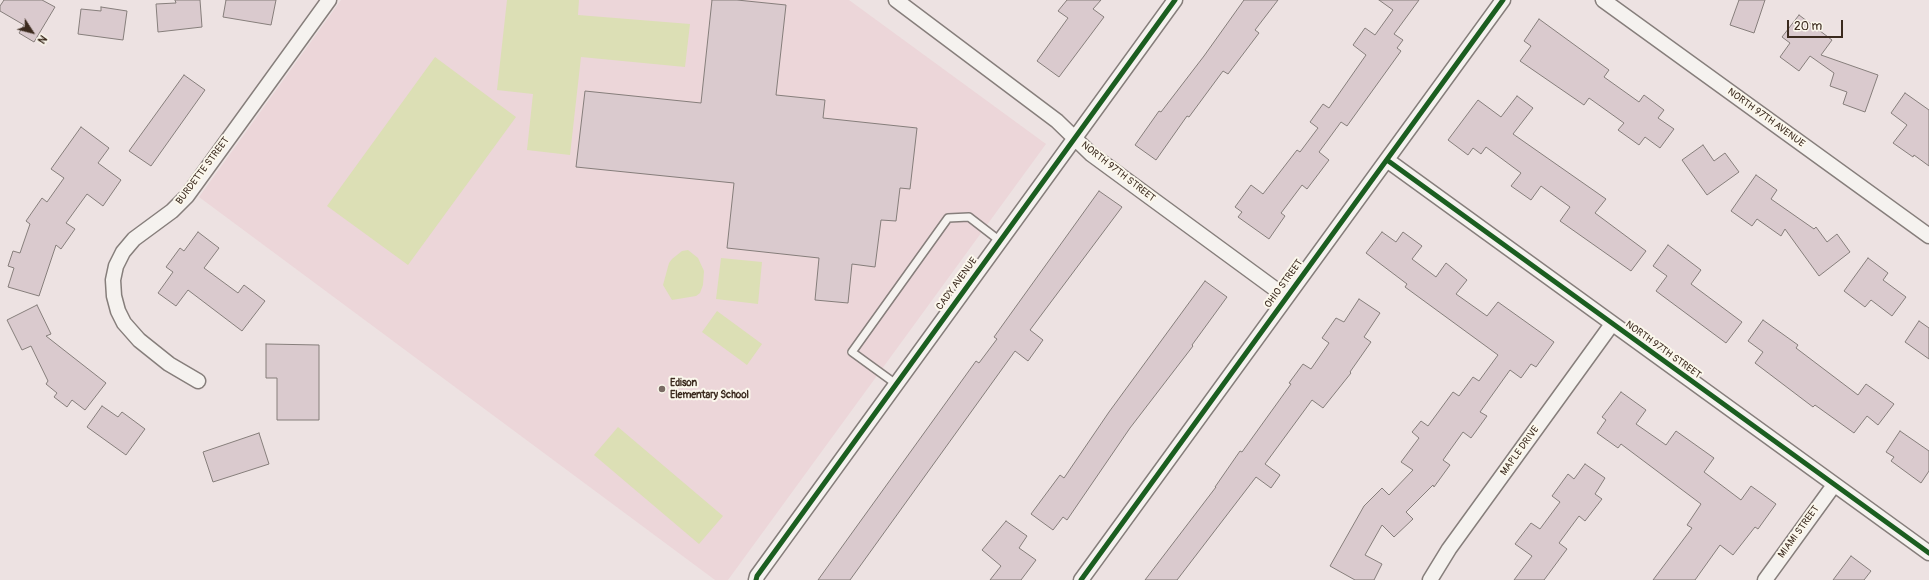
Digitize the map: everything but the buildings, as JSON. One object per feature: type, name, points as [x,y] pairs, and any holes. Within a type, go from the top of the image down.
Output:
[{"type":"street","name":"BURDETTE STREET","points":[[198,381],[169,364],[139,340],[124,323],[118,311],[114,296],[113,280],[116,266],[123,252],[134,239],[172,211],[187,196],[329,0]]},
{"type":"street","name":"NORTH 97TH STREET","points":[[896,0],[1057,121],[1091,154],[1286,298]]},
{"type":"street","name":"CADY AVENUE","points":[[756,580],[757,576],[1175,0]]},
{"type":"street","name":"OHIO STREET","points":[[1082,580],[1503,0]]},
{"type":"street","name":"NORTH 97TH AVENUE","points":[[1602,0],[1929,236]]},
{"type":"street","name":"NORTH 97TH STREET","points":[[1387,160],[1929,553]]},
{"type":"street","name":"MAPLE DRIVE","points":[[1430,580],[1449,549],[1612,324]]},
{"type":"street","name":"MIAMI STREET","points":[[1765,580],[1834,485]]},
{"type":"lane","points":[[896,384],[852,352],[948,218],[968,217],[1000,241]]},
{"type":"shaded area","name":"Edison Elementary School","points":[[341,0],[849,0],[1046,144],[728,580],[715,580],[199,197]]},
{"type":"green space","points":[[507,0],[579,0],[578,15],[690,24],[685,67],[581,57],[570,155],[527,150],[533,94],[497,90]]},
{"type":"green space","points":[[435,57],[516,117],[408,265],[327,206]]},
{"type":"green space","points":[[688,250],[698,258],[704,271],[703,285],[700,293],[696,296],[672,300],[663,285],[669,263],[682,251]]},
{"type":"green space","points":[[721,258],[762,262],[758,304],[716,299]]},
{"type":"green space","points":[[717,311],[762,344],[747,365],[702,332]]},
{"type":"green space","points":[[618,427],[723,516],[699,544],[594,455]]},
{"type":"cycle path","points":[[756,580],[757,576],[1175,0]]},
{"type":"cycle path","points":[[1081,580],[1503,0]]},
{"type":"cycle path","points":[[1387,160],[1929,553]]},
{"type":"place","name":"Edison Elementary School","points":[[662,389]]}]
